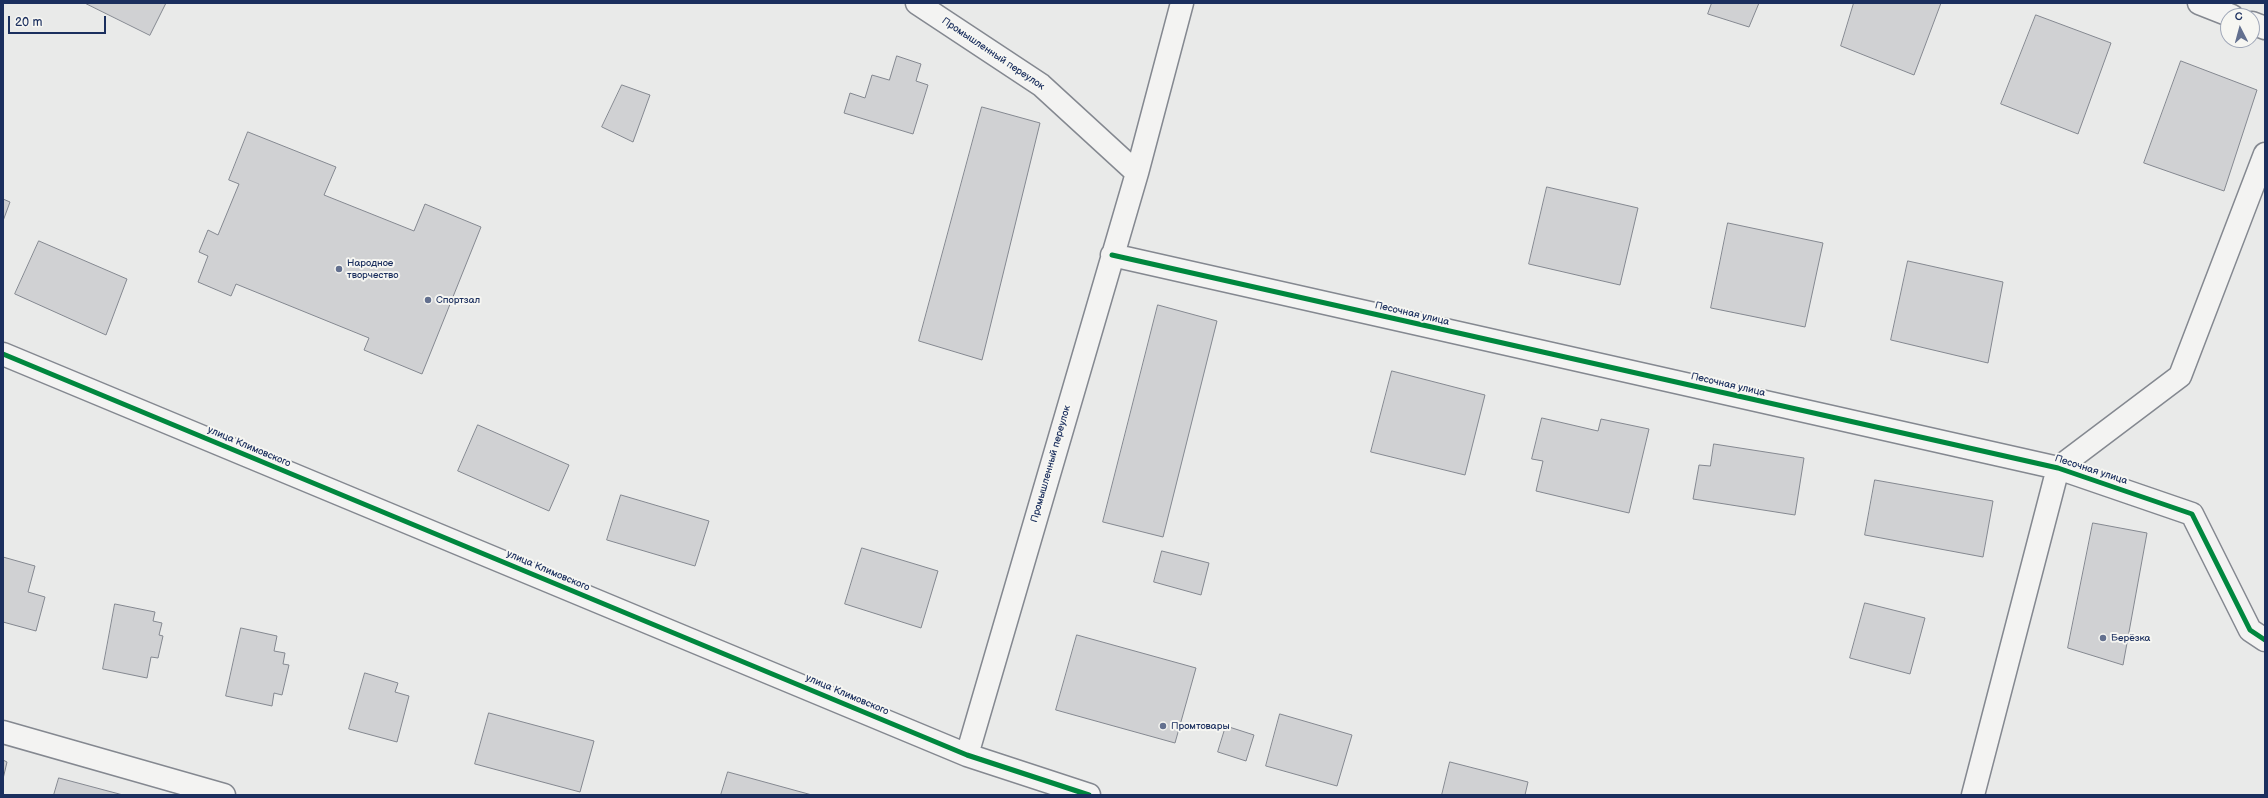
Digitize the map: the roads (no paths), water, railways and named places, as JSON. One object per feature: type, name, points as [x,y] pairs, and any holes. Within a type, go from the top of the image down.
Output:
[{"type":"street","name":"Промышленный переулок","points":[[917,3],[1041,84],[1137,173]]},
{"type":"street","name":"Промышленный переулок","points":[[967,755],[1137,173],[1182,3]]},
{"type":"street","points":[[2198,3],[2220,11]]},
{"type":"street","points":[[1974,795],[2058,468],[2180,376],[2265,154]]},
{"type":"street","name":"Песочная улица","points":[[1112,255],[2058,468],[2192,514],[2250,630],[2265,640]]},
{"type":"street","name":"улица Климовского","points":[[3,354],[967,755],[1089,795]]},
{"type":"street","points":[[3,732],[224,795]]},
{"type":"place","name":"Народное творчество","points":[[339,269]]},
{"type":"place","name":"Спортзал","points":[[428,300]]},
{"type":"place","name":"Берёзка","points":[[2103,638]]},
{"type":"place","name":"Промтовары","points":[[1163,726]]}]
